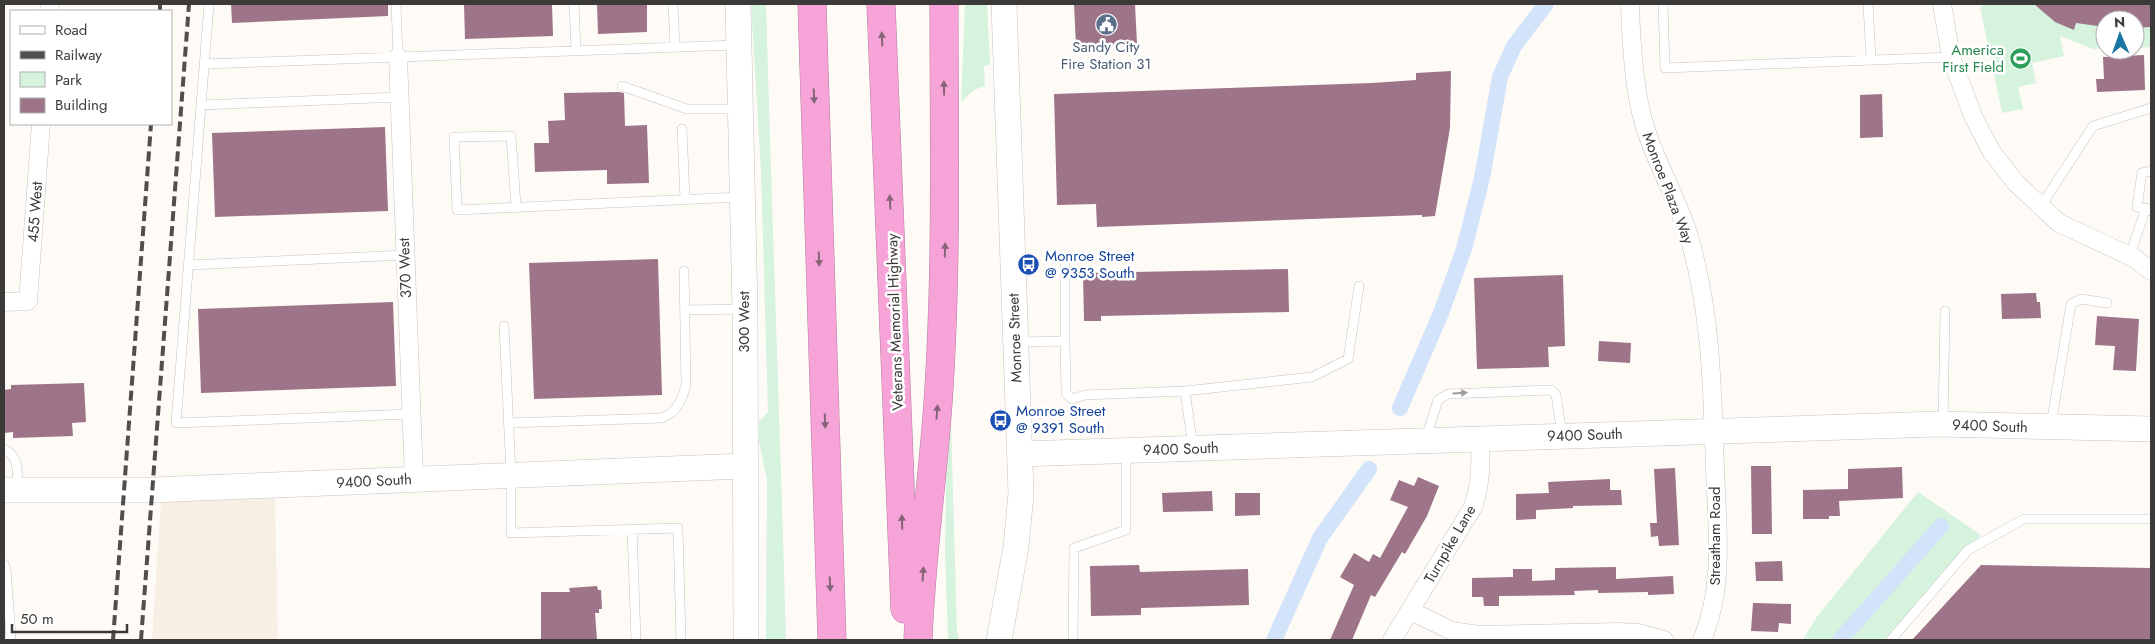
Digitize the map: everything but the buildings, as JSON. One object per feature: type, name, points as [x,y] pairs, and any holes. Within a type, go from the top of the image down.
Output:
[{"type":"highway","points":[[808,4],[813,48]]},
{"type":"highway","points":[[812,4],[832,640]]},
{"type":"highway","name":"Veterans Memorial Highway","points":[[881,4],[906,640]]},
{"type":"highway","points":[[918,640],[939,389],[943,310],[946,163],[944,4]]},
{"type":"street","name":"300 West","points":[[738,4],[745,309],[746,640]]},
{"type":"street","name":"Monroe Street","points":[[999,640],[1016,547],[1021,494],[1004,4]]},
{"type":"street","name":"Monroe Plaza Way","points":[[1630,4],[1640,105],[1645,127],[1680,211],[1699,276],[1708,320],[1712,363],[1714,431]]},
{"type":"street","points":[[1942,4],[1951,57],[1973,116],[1992,151],[2016,183],[2059,223],[2130,255],[2151,271]]},
{"type":"street","name":"370 West","points":[[398,57],[414,479]]},
{"type":"street","name":"455 West","points":[[4,302],[28,301],[41,125]]},
{"type":"street","name":"9400 South","points":[[1020,454],[1943,424],[2151,429]]},
{"type":"street","name":"Streatham Road","points":[[1702,640],[1710,623],[1716,589],[1718,556],[1714,431]]},
{"type":"street","name":"Turnpike Lane","points":[[1392,640],[1473,507],[1479,490],[1481,470],[1480,438]]},
{"type":"street","name":"9400 South","points":[[10,490],[152,490],[744,466]]},
{"type":"street","points":[[1411,611],[1452,631],[1478,636],[1618,632],[1638,633],[1664,640]]},
{"type":"lane","points":[[209,4],[176,423],[411,414]]},
{"type":"lane","points":[[396,4],[398,57]]},
{"type":"lane","points":[[574,4],[576,50]]},
{"type":"lane","points":[[674,4],[675,47]]},
{"type":"lane","points":[[1663,4],[1665,68],[1951,57]]},
{"type":"lane","points":[[1868,4],[1871,60]]},
{"type":"lane","points":[[204,64],[739,45]]},
{"type":"lane","points":[[622,86],[687,109],[740,109]]},
{"type":"lane","points":[[202,105],[400,97]]},
{"type":"lane","points":[[2041,206],[2093,126],[2151,108]]},
{"type":"lane","points":[[682,129],[684,199]]},
{"type":"lane","points":[[516,206],[512,136],[454,138],[457,210],[743,196]]},
{"type":"lane","points":[[2130,255],[2148,210],[2137,206],[2142,173],[2151,171]]},
{"type":"lane","points":[[189,265],[405,255]]},
{"type":"lane","points":[[1065,258],[1066,393],[1072,399],[1085,395],[1185,391],[1312,377],[1348,359],[1359,286]]},
{"type":"lane","points":[[509,423],[662,418],[672,414],[683,396],[686,385],[684,271]]},
{"type":"lane","points":[[2051,428],[2071,304],[2081,299],[2107,303]]},
{"type":"lane","points":[[685,310],[745,309]]},
{"type":"lane","points":[[1943,424],[1945,311]]},
{"type":"lane","points":[[504,326],[511,474],[511,533],[678,528],[681,640]]},
{"type":"lane","points":[[1016,342],[1065,341]]},
{"type":"lane","points":[[1425,440],[1438,400],[1448,394],[1551,390],[1556,395],[1562,436]]},
{"type":"lane","points":[[1185,391],[1193,448]]},
{"type":"lane","points":[[4,449],[12,453],[16,459],[10,490]]},
{"type":"lane","points":[[1073,640],[1074,548],[1126,530],[1126,451]]},
{"type":"lane","points":[[1891,640],[1968,550],[2024,519],[2151,519]]},
{"type":"lane","points":[[632,530],[636,640]]},
{"type":"lane","points":[[4,564],[6,568],[11,636],[9,640]]},
{"type":"shaded area","points":[[275,498],[278,640],[152,640],[161,502]]},
{"type":"green space","points":[[751,4],[766,4],[786,640],[766,640],[767,479],[759,442],[759,422],[768,412],[761,171]]},
{"type":"green space","points":[[965,4],[987,4],[990,65],[984,66],[985,86],[974,90],[961,102]]},
{"type":"green space","name":"America First Field","points":[[1982,4],[2151,4],[2151,47],[2145,47],[2145,10],[2095,10],[2095,49],[2060,36],[2064,56],[2032,63],[2036,83],[2018,87],[2023,109],[2002,113],[1980,7],[1983,6]]},
{"type":"green space","points":[[947,425],[951,425],[957,631],[959,640],[948,640],[945,552]]},
{"type":"green space","points":[[1918,492],[1981,535],[1884,640],[1803,640],[1816,618]]},
{"type":"waterway","points":[[1400,408],[1441,313],[1464,249],[1482,178],[1500,77],[1514,46],[1546,4]]},
{"type":"waterway","points":[[1274,640],[1320,538],[1369,469]]},
{"type":"waterway","points":[[1840,640],[1941,526]]},
{"type":"railway","points":[[160,4],[160,10]]},
{"type":"railway","points":[[141,640],[189,4]]},
{"type":"railway","points":[[113,640],[151,125]]},
{"type":"place","name":"Sandy City Fire Station 31","points":[[1106,24]]},
{"type":"place","name":"America First Field","points":[[2020,59]]},
{"type":"place","name":"Monroe Street @ 9353 South","points":[[1029,265]]},
{"type":"place","name":"Monroe Street @ 9391 South","points":[[1000,420]]}]
